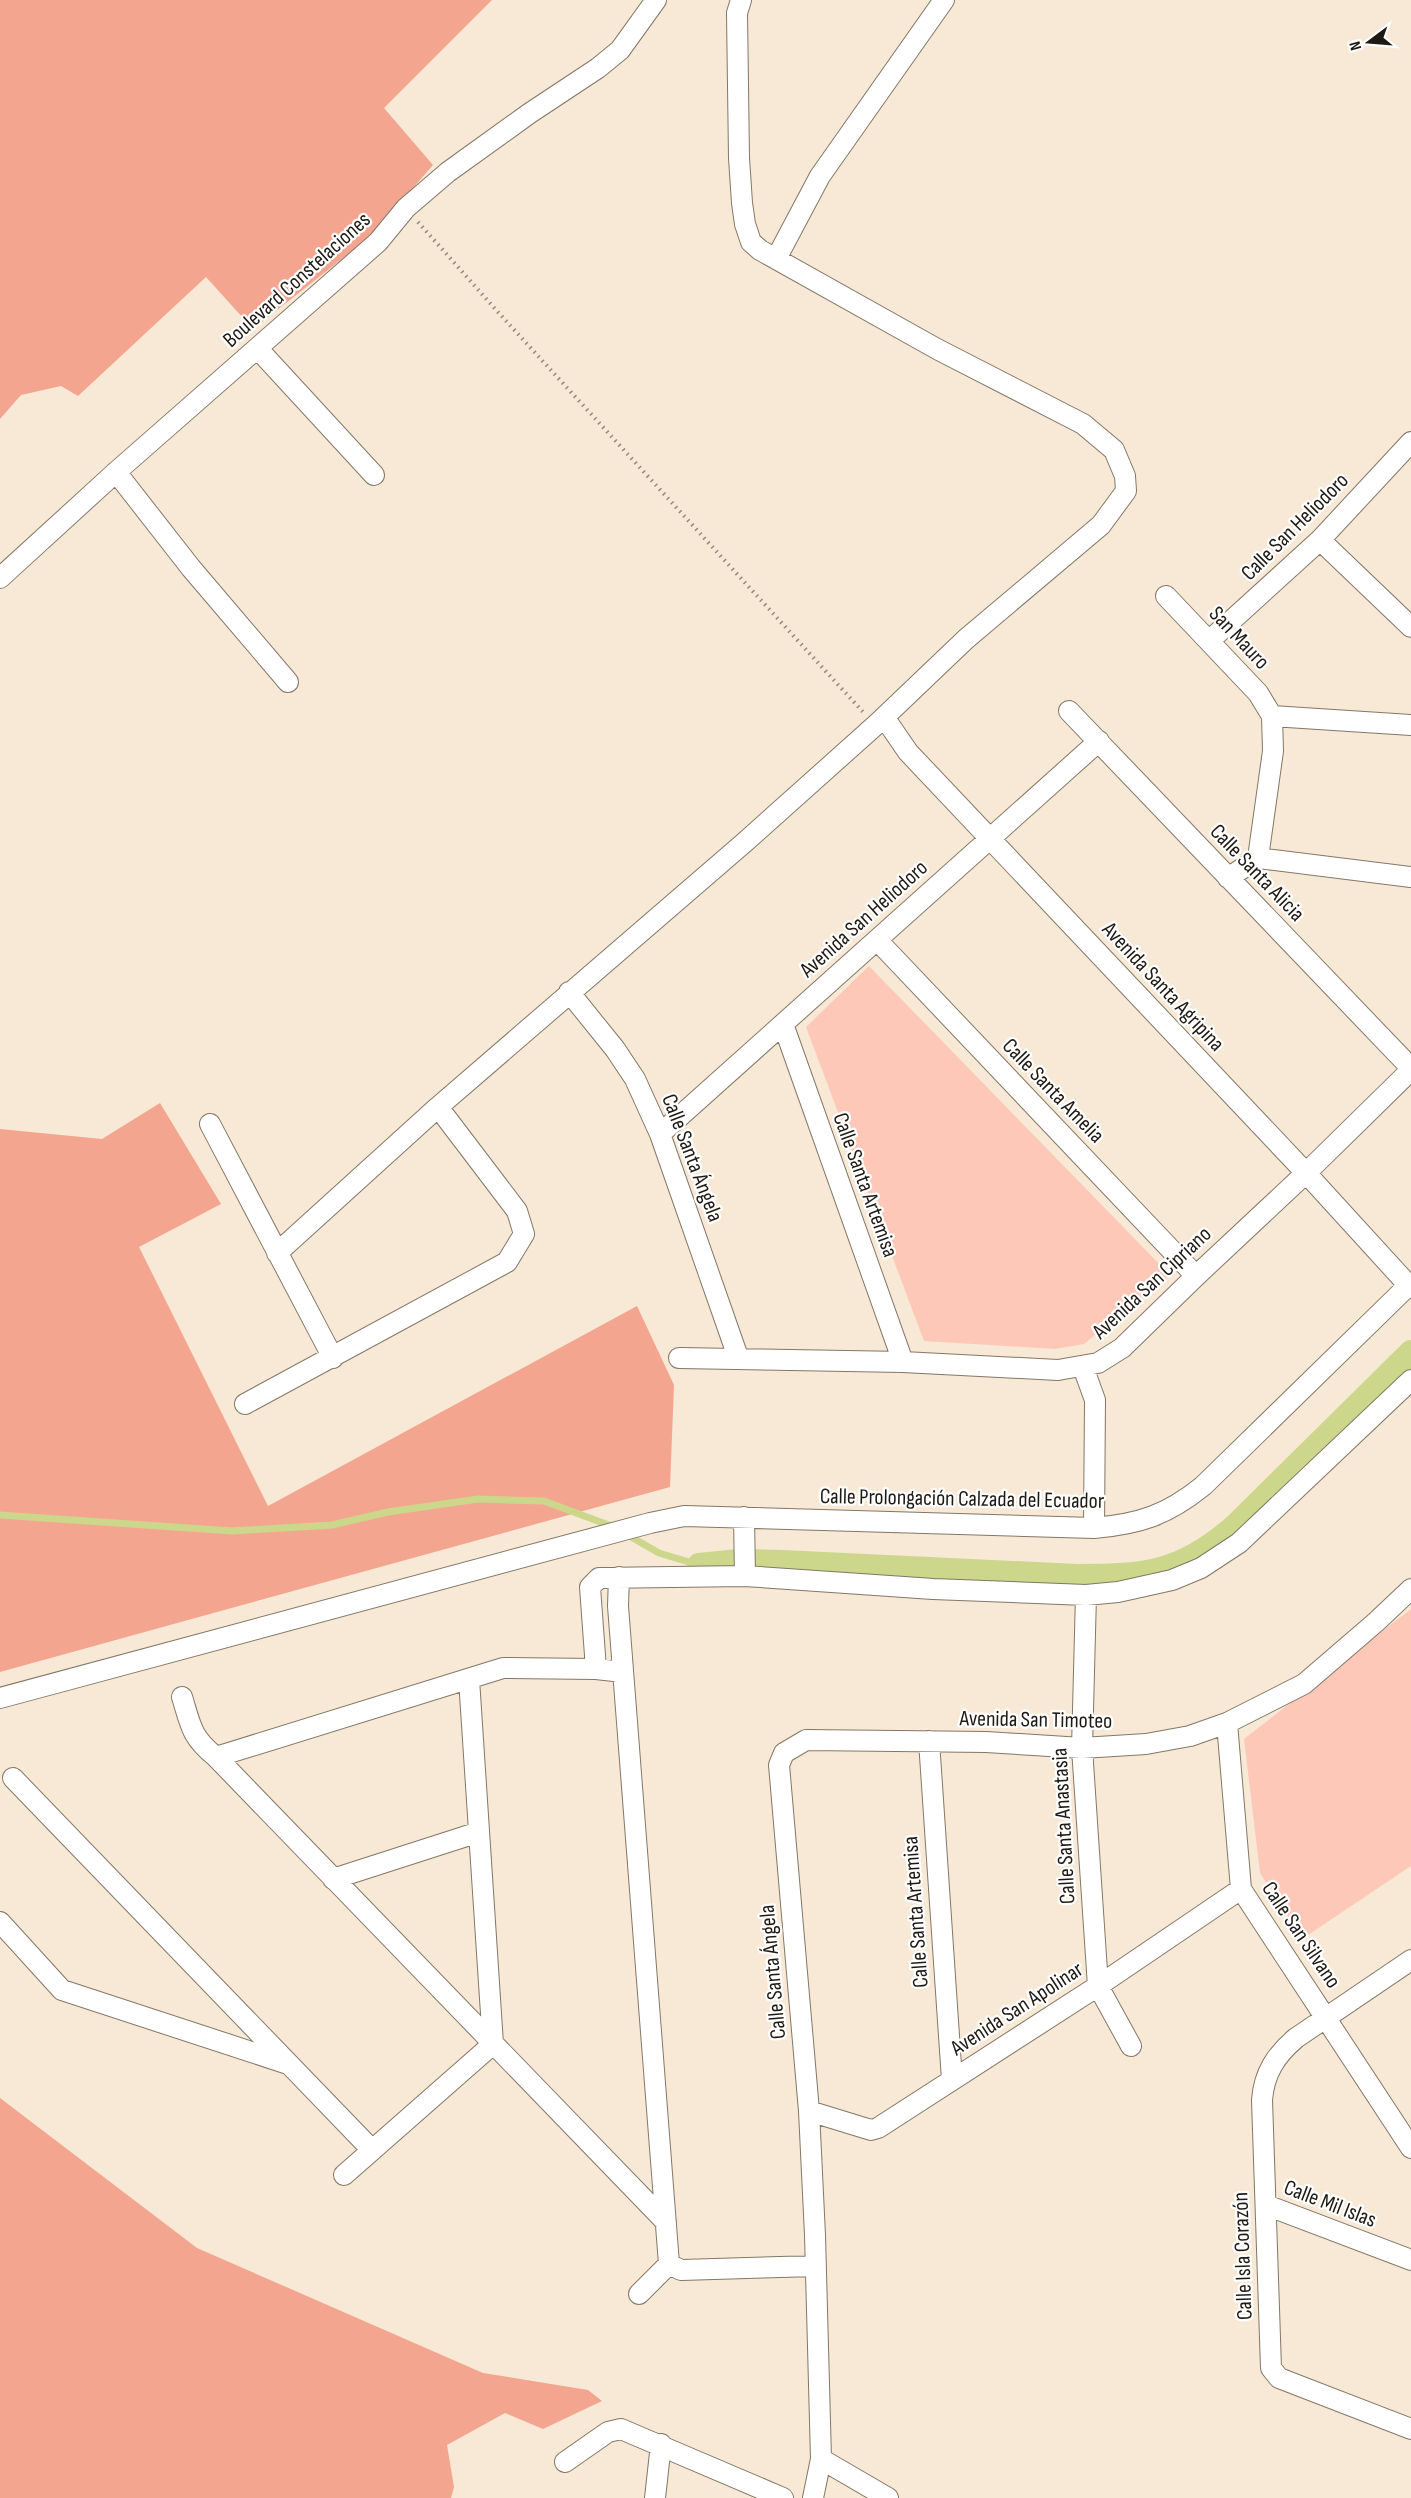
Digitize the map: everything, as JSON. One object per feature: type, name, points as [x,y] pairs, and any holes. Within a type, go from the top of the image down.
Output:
[{"type":"street","name":"Boulevard Constelaciones","points":[[0,578],[116,472],[378,242],[406,208],[484,145],[598,68],[620,50],[656,0]]},
{"type":"street","points":[[776,259],[820,176],[944,0]]},
{"type":"street","points":[[277,1252],[569,992],[746,842],[881,720],[966,639],[1101,525],[1126,491],[1125,476],[1114,450],[1083,424],[936,349],[760,250],[752,242],[745,224],[742,203],[737,13],[740,1]]},
{"type":"street","points":[[258,349],[374,475]]},
{"type":"street","name":"Calle San Heliodoro","points":[[1209,641],[1320,540],[1411,442]]},
{"type":"street","points":[[116,472],[191,568],[288,682]]},
{"type":"street","points":[[1320,540],[1411,627]]},
{"type":"street","name":"San Mauro","points":[[1166,596],[1258,693],[1272,716]]},
{"type":"street","name":"Calle Santa Alicia","points":[[1069,711],[1411,1069]]},
{"type":"street","points":[[1258,858],[1273,751],[1272,716],[1411,725]]},
{"type":"street","name":"Avenida Santa Agripina","points":[[881,720],[908,752],[1410,1286]]},
{"type":"street","name":"Avenida San Heliodoro","points":[[660,1134],[1100,741]]},
{"type":"street","points":[[1228,878],[1258,858],[1411,877]]},
{"type":"street","name":"Calle Santa Amelia","points":[[876,940],[1196,1276]]},
{"type":"street","name":"Calle Santa Ángela","points":[[569,992],[615,1048],[635,1079],[660,1134],[738,1357]]},
{"type":"street","name":"Calle Santa Artemisa","points":[[783,1024],[903,1362]]},
{"type":"street","name":"Avenida San Cipriano","points":[[679,1358],[738,1357],[903,1362],[1058,1370],[1083,1367],[1110,1357],[1306,1173],[1411,1069]]},
{"type":"street","points":[[245,1404],[507,1262],[524,1234],[517,1211],[438,1107]]},
{"type":"street","points":[[210,1124],[333,1358]]},
{"type":"street","name":"Calle Prolongación Calzada del Ecuador","points":[[0,1698],[650,1522],[684,1516],[1094,1528],[1137,1522],[1154,1517],[1181,1503],[1262,1430],[1410,1286]]},
{"type":"street","points":[[1083,1367],[1095,1400],[1094,1528]]},
{"type":"street","points":[[596,1669],[590,1587],[598,1578],[745,1576],[933,1589],[1086,1595],[1128,1590],[1172,1580],[1201,1568],[1239,1544],[1411,1380]]},
{"type":"street","points":[[744,1517],[745,1576]]},
{"type":"street","points":[[619,1577],[618,1606],[669,2264],[639,2295]]},
{"type":"street","name":"Avenida San Timoteo","points":[[828,1739],[986,1742],[1082,1749],[1157,1742],[1190,1736],[1227,1723],[1304,1684],[1411,1589]]},
{"type":"street","name":"Calle Santa Anastasia","points":[[1086,1595],[1082,1749],[1098,1986],[1131,2046]]},
{"type":"street","points":[[216,1757],[503,1668],[596,1669],[623,1672]]},
{"type":"street","points":[[469,1678],[494,2044]]},
{"type":"street","points":[[182,1697],[193,1733],[199,1744],[216,1757],[666,2222]]},
{"type":"street","name":"Calle San Silvano","points":[[1227,1723],[1241,1889],[1327,2016],[1411,2148]]},
{"type":"street","name":"Calle Santa Ángela","points":[[813,2498],[821,2459],[815,2235],[809,2111],[779,1765],[784,1753],[792,1746],[806,1740],[828,1739]]},
{"type":"street","name":"Calle Santa Artemisa","points":[[929,1741],[952,2080]]},
{"type":"street","points":[[13,1778],[372,2150]]},
{"type":"street","points":[[333,1879],[479,1832]]},
{"type":"street","name":"Avenida San Apolinar","points":[[809,2111],[871,2130],[878,2128],[1098,1986],[1241,1889]]},
{"type":"street","points":[[0,1922],[62,1990],[289,2064]]},
{"type":"street","name":"Calle Isla Corazón","points":[[1411,1960],[1327,2016],[1283,2049],[1267,2075],[1262,2100],[1271,2368],[1279,2378],[1411,2429]]},
{"type":"street","points":[[344,2175],[494,2044]]},
{"type":"street","name":"Calle Mil Islas","points":[[1266,2205],[1411,2260]]},
{"type":"street","points":[[669,2264],[681,2270],[816,2266]]},
{"type":"street","points":[[565,2463],[608,2432],[621,2429],[661,2444],[783,2498]]},
{"type":"street","points":[[655,2498],[661,2444]]},
{"type":"street","points":[[821,2459],[888,2498]]},
{"type":"path","points":[[406,208],[473,285],[857,707],[881,720]]},
{"type":"shaded area","points":[[0,0],[492,0],[384,108],[433,165],[371,236],[253,329],[206,277],[78,396],[61,386],[21,395],[0,419]]},
{"type":"shaded area","points":[[869,966],[1170,1275],[1084,1344],[1055,1349],[924,1341],[806,1027]]},
{"type":"shaded area","points":[[160,1103],[221,1204],[139,1247],[268,1506],[637,1306],[674,1385],[670,1487],[0,1672],[0,1129],[102,1139]]},
{"type":"shaded area","points":[[1411,1609],[1411,1866],[1302,1939],[1260,1873],[1244,1739]]},
{"type":"shaded area","points":[[0,2098],[197,2248],[483,2373],[588,2390],[602,2401],[543,2429],[505,2413],[447,2445],[454,2487],[451,2498],[0,2498]]},
{"type":"waterway","points":[[699,1565],[739,1561],[782,1562],[1077,1576],[1123,1575],[1162,1568],[1198,1553],[1236,1525],[1411,1352]]},
{"type":"waterway","points":[[0,1515],[232,1531],[332,1525],[388,1512],[478,1499],[544,1501],[614,1527]]},
{"type":"waterway","points":[[626,1534],[659,1553],[699,1565]]}]
